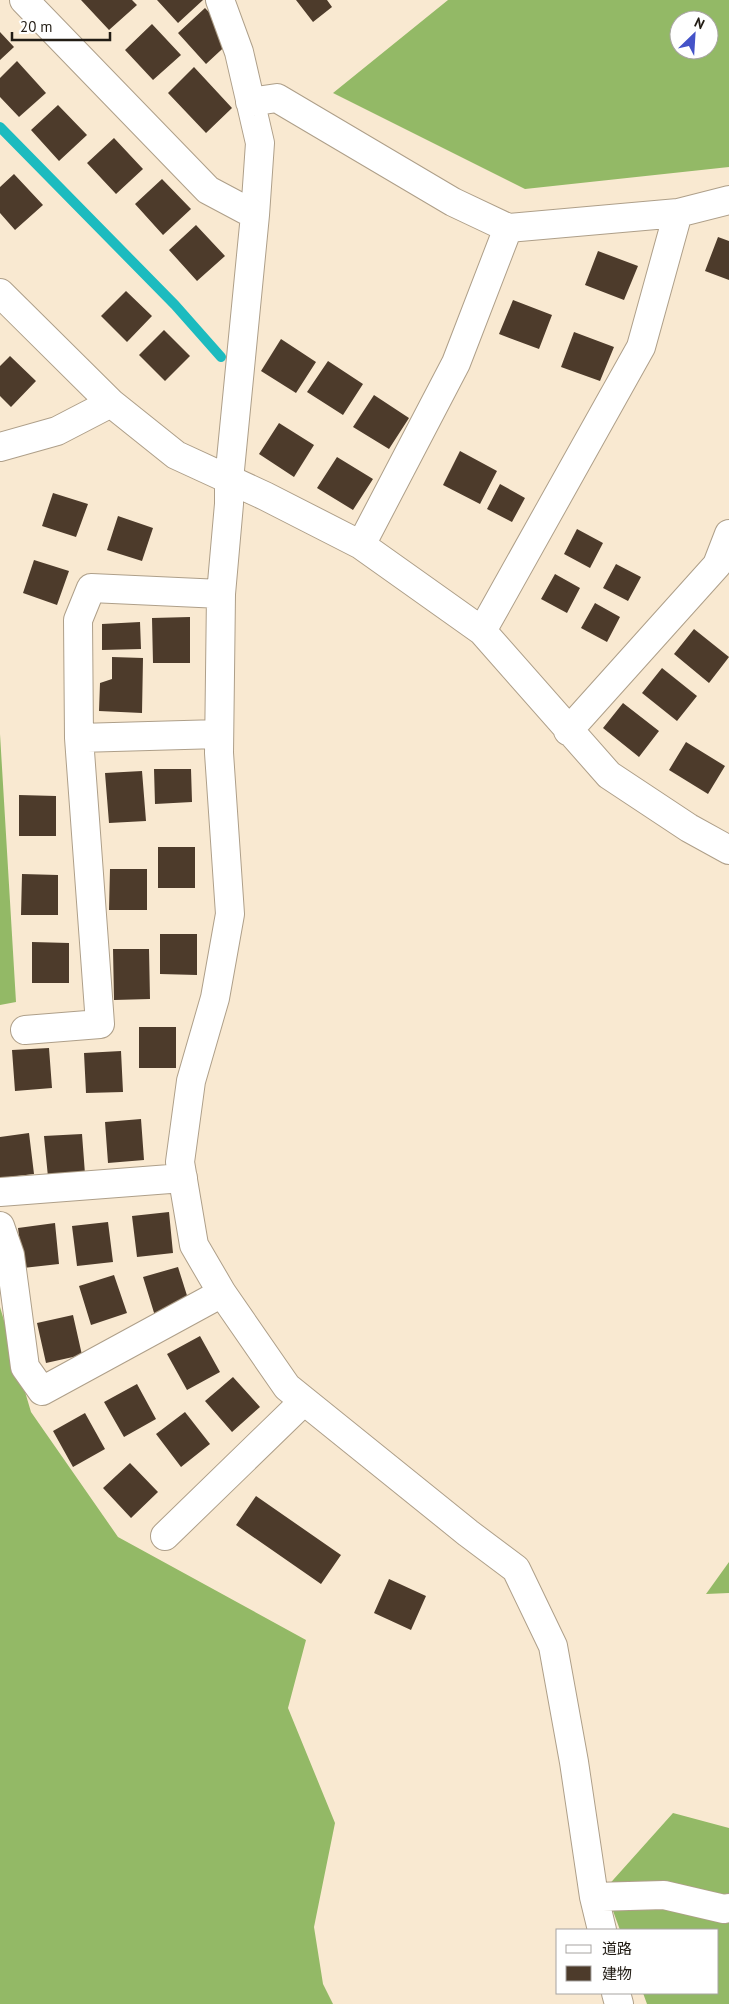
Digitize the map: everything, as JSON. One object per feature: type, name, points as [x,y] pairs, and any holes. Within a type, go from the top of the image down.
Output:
[{"type":"street","points":[[24,0],[208,190],[255,215]]},
{"type":"street","points":[[220,0],[239,52],[260,144],[255,215],[229,480],[229,504],[221,594],[219,734],[230,914],[215,998],[191,1081],[180,1162],[194,1245],[222,1293],[287,1387],[468,1533],[516,1569],[553,1646],[574,1762],[594,1897],[602,1929]]},
{"type":"street","points":[[250,102],[277,98],[452,202],[508,228],[678,213],[729,200]]},
{"type":"street","points":[[482,631],[641,348],[678,213]]},
{"type":"street","points":[[361,545],[456,363],[508,228]]},
{"type":"street","points":[[0,293],[111,403],[176,455],[265,496],[361,545],[482,631],[608,775],[689,828],[729,850]]},
{"type":"street","points":[[0,447],[57,431],[111,403]]},
{"type":"street","points":[[568,731],[717,565],[729,534]]},
{"type":"street","points":[[24,1030],[100,1024],[79,738],[78,620],[91,588],[221,594]]},
{"type":"street","points":[[79,738],[219,734]]},
{"type":"street","points":[[0,1192],[183,1178]]},
{"type":"street","points":[[0,1226],[10,1256],[25,1367],[42,1391],[222,1293]]},
{"type":"street","points":[[165,1536],[304,1401]]},
{"type":"street","points":[[594,1897],[664,1895],[724,1909],[729,1908]]},
{"type":"green space","points":[[448,0],[729,0],[729,167],[525,189],[333,93]]},
{"type":"green space","points":[[0,734],[16,1002],[0,1005]]},
{"type":"green space","points":[[0,1307],[31,1412],[118,1537],[306,1640],[288,1708],[335,1823],[314,1927],[323,1984],[333,2004],[0,2004]]},
{"type":"green space","points":[[729,1562],[729,1593],[706,1594]]},
{"type":"green space","points":[[673,1813],[729,1828],[729,2004],[647,2004],[643,1994],[719,1994],[719,1929],[620,1929],[605,1889]]},
{"type":"building","points":[[81,0],[132,0],[137,5],[109,30]]},
{"type":"building","points":[[157,0],[203,0],[178,23]]},
{"type":"building","points":[[296,0],[327,0],[332,7],[313,22]]},
{"type":"building","points":[[205,8],[234,38],[206,64],[178,33]]},
{"type":"building","points":[[152,24],[181,55],[153,80],[125,50]]},
{"type":"building","points":[[0,32],[14,47],[0,60]]},
{"type":"building","points":[[17,61],[46,93],[19,117],[0,97],[0,78]]},
{"type":"building","points":[[194,67],[232,108],[206,133],[168,93]]},
{"type":"building","points":[[58,105],[87,135],[59,161],[31,130]]},
{"type":"building","points":[[114,138],[143,169],[116,194],[87,163]]},
{"type":"building","points":[[14,174],[43,205],[15,230],[0,213],[0,187]]},
{"type":"building","points":[[162,179],[191,209],[163,235],[135,204]]},
{"type":"building","points":[[196,225],[225,256],[197,281],[169,250]]},
{"type":"building","points":[[718,237],[729,241],[729,280],[705,271]]},
{"type":"building","points":[[598,251],[638,266],[624,300],[585,285]]},
{"type":"building","points":[[126,291],[152,316],[127,342],[101,316]]},
{"type":"building","points":[[513,300],[552,315],[539,349],[499,334]]},
{"type":"building","points":[[164,330],[190,356],[165,381],[139,355]]},
{"type":"building","points":[[574,332],[614,347],[600,381],[561,367]]},
{"type":"building","points":[[281,339],[316,362],[296,393],[261,371]]},
{"type":"building","points":[[10,356],[36,381],[11,407],[0,396],[0,366]]},
{"type":"building","points":[[328,361],[363,384],[343,415],[307,392]]},
{"type":"building","points":[[374,395],[409,418],[389,449],[353,427]]},
{"type":"building","points":[[279,423],[314,445],[294,477],[259,454]]},
{"type":"building","points":[[460,451],[497,471],[480,504],[443,485]]},
{"type":"building","points":[[337,457],[373,479],[353,510],[317,488]]},
{"type":"building","points":[[500,484],[525,498],[512,522],[487,509]]},
{"type":"building","points":[[53,493],[88,504],[76,537],[42,526]]},
{"type":"building","points":[[118,516],[153,528],[142,561],[107,550]]},
{"type":"building","points":[[577,529],[603,543],[590,568],[564,554]]},
{"type":"building","points":[[34,560],[69,571],[57,605],[23,593]]},
{"type":"building","points":[[616,564],[641,577],[628,601],[603,588]]},
{"type":"building","points":[[555,574],[580,588],[567,613],[541,599]]},
{"type":"building","points":[[595,603],[620,617],[607,642],[581,628]]},
{"type":"building","points":[[190,617],[190,663],[153,663],[152,618]]},
{"type":"building","points":[[140,622],[141,649],[102,650],[102,624]]},
{"type":"building","points":[[694,629],[729,657],[709,683],[674,654]]},
{"type":"building","points":[[112,657],[143,658],[142,713],[99,711],[100,683],[112,679]]},
{"type":"building","points":[[662,668],[697,696],[677,721],[642,693]]},
{"type":"building","points":[[623,703],[659,731],[639,757],[603,728]]},
{"type":"building","points":[[686,742],[725,766],[708,794],[669,770]]},
{"type":"building","points":[[154,769],[191,769],[192,802],[155,804]]},
{"type":"building","points":[[142,771],[146,821],[109,823],[105,773]]},
{"type":"building","points":[[19,795],[56,796],[56,836],[19,836]]},
{"type":"building","points":[[158,847],[195,847],[195,888],[158,888]]},
{"type":"building","points":[[110,869],[147,869],[147,910],[109,910]]},
{"type":"building","points":[[22,874],[58,875],[58,915],[21,915]]},
{"type":"building","points":[[160,934],[197,934],[197,975],[160,974]]},
{"type":"building","points":[[32,942],[69,943],[69,983],[32,983]]},
{"type":"building","points":[[113,949],[149,949],[150,999],[114,1000]]},
{"type":"building","points":[[139,1027],[176,1027],[176,1068],[139,1068]]},
{"type":"building","points":[[49,1048],[52,1088],[15,1091],[12,1050]]},
{"type":"building","points":[[121,1051],[123,1092],[86,1093],[84,1053]]},
{"type":"building","points":[[141,1119],[144,1160],[108,1163],[105,1122]]},
{"type":"building","points":[[29,1133],[34,1174],[0,1178],[0,1137]]},
{"type":"building","points":[[82,1134],[85,1174],[48,1177],[44,1136]]},
{"type":"building","points":[[169,1212],[173,1253],[137,1257],[132,1216]]},
{"type":"building","points":[[108,1222],[113,1262],[77,1266],[72,1226]]},
{"type":"building","points":[[55,1223],[59,1264],[23,1268],[18,1228]]},
{"type":"building","points":[[178,1267],[190,1305],[155,1316],[143,1277]]},
{"type":"building","points":[[114,1275],[127,1313],[91,1325],[79,1286]]},
{"type":"building","points":[[73,1315],[82,1355],[46,1363],[37,1323]]},
{"type":"building","points":[[200,1336],[220,1372],[187,1390],[167,1354]]},
{"type":"building","points":[[233,1377],[260,1407],[232,1432],[205,1401]]},
{"type":"building","points":[[137,1384],[156,1419],[124,1437],[104,1402]]},
{"type":"building","points":[[185,1412],[210,1444],[181,1467],[156,1434]]},
{"type":"building","points":[[85,1413],[105,1449],[73,1467],[53,1431]]},
{"type":"building","points":[[130,1463],[158,1492],[131,1518],[103,1488]]},
{"type":"building","points":[[256,1496],[341,1555],[321,1584],[236,1525]]},
{"type":"building","points":[[389,1579],[426,1596],[411,1630],[374,1613]]},
{"type":"waterway","points":[[0,127],[175,305],[221,357]]}]
